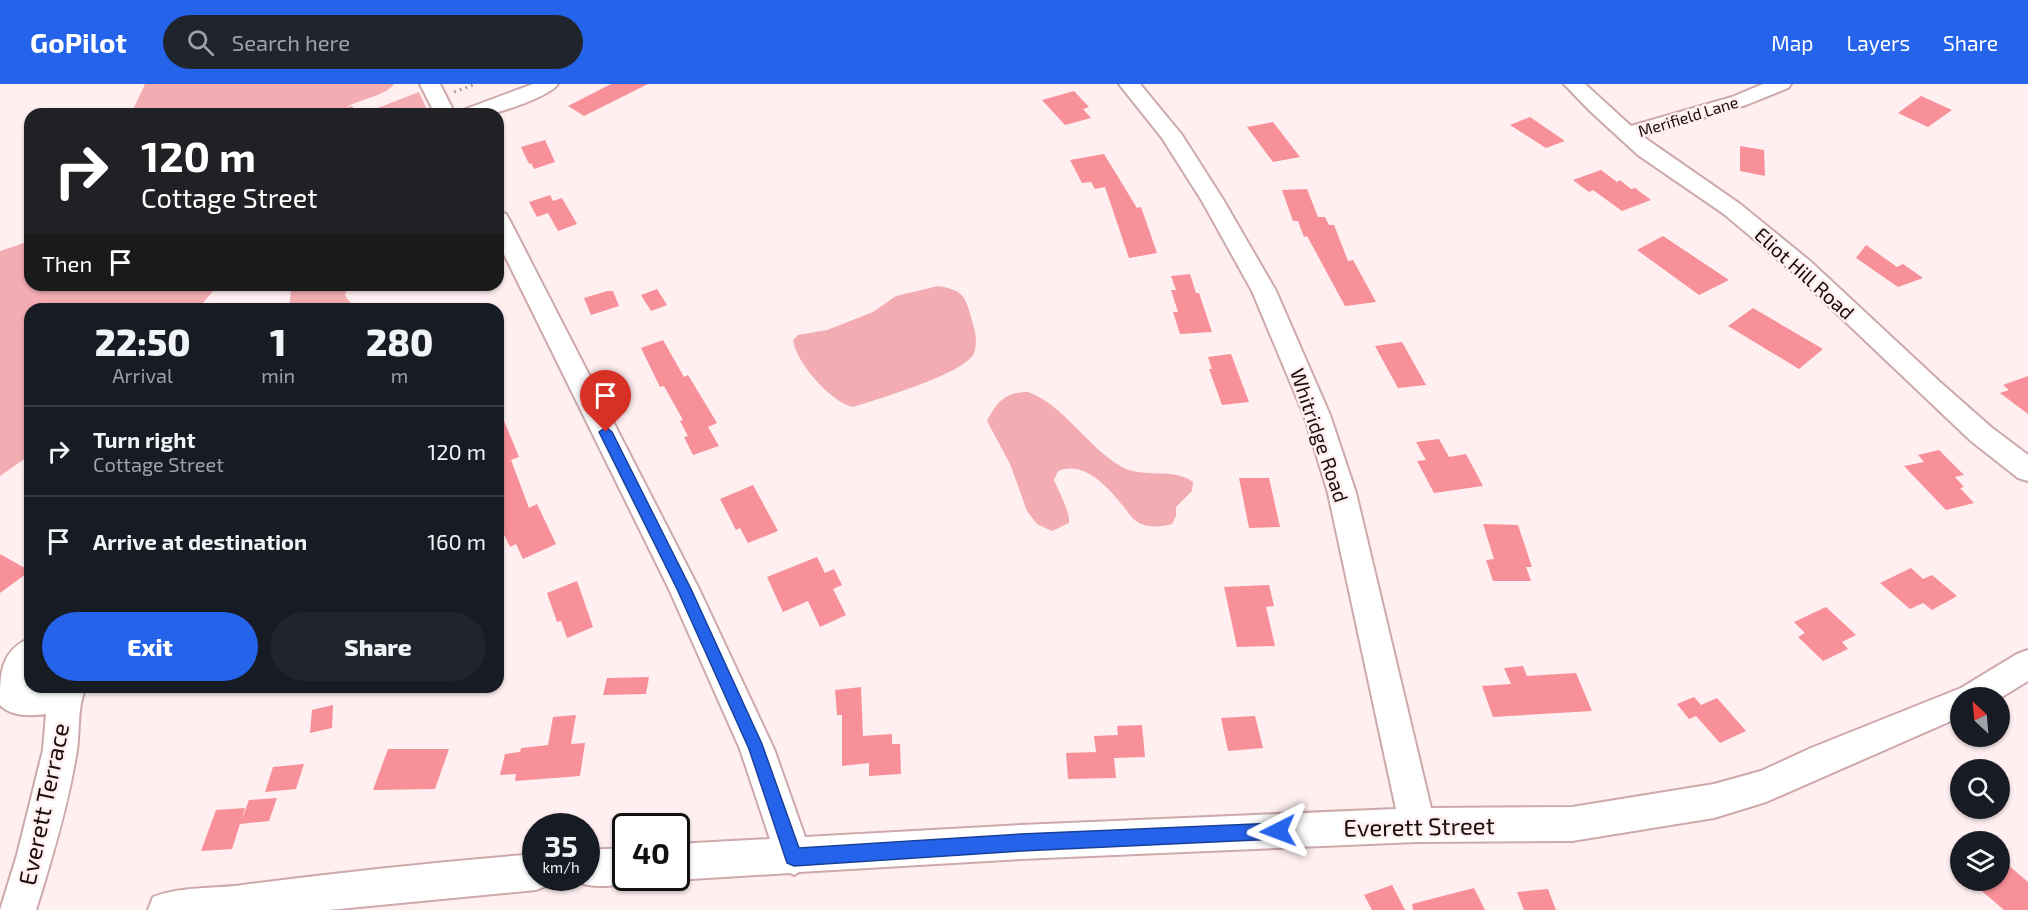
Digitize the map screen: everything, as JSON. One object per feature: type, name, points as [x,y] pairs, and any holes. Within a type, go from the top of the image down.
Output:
[{"type":"street","points":[[430,84],[442,108]]},
{"type":"street","points":[[487,108],[531,93],[548,84]]},
{"type":"street","name":"Whitridge Road","points":[[1129,84],[1171,135],[1209,193],[1264,291],[1317,415],[1342,493],[1417,825]]},
{"type":"street","name":"Eliot Hill Road","points":[[1574,84],[1646,150],[1732,209],[1802,267],[1930,389],[1981,434],[2028,470]]},
{"type":"street","name":"Merifield Lane","points":[[1628,133],[1739,101],[1781,84]]},
{"type":"street","points":[[504,231],[684,589],[757,749],[794,857]]},
{"type":"street","name":"Everett Terrace","points":[[24,657],[12,667],[5,681],[6,690],[12,698],[23,701],[62,693]]},
{"type":"street","points":[[1990,687],[2028,664]]},
{"type":"street","name":"Everett Terrace","points":[[18,910],[35,855],[60,750],[67,693]]},
{"type":"street","name":"Everett Street","points":[[690,861],[1021,842],[1417,825],[1572,824],[1714,801],[1766,786],[1823,759],[1950,706]]},
{"type":"street","points":[[166,910],[230,908],[370,886],[522,873]]},
{"type":"shaded area","points":[[145,84],[394,84],[379,94],[346,107],[354,108],[134,108]]},
{"type":"shaded area","points":[[419,92],[426,108],[378,108]]},
{"type":"shaded area","points":[[24,243],[24,291],[213,291],[203,303],[24,303],[24,459],[0,476],[0,251]]},
{"type":"shaded area","points":[[938,286],[952,289],[964,299],[976,340],[974,353],[968,361],[938,377],[853,407],[844,404],[825,390],[808,370],[796,349],[793,340],[798,335],[827,330],[873,312],[896,296]]},
{"type":"shaded area","points":[[291,291],[346,291],[345,295],[351,303],[290,303]]},
{"type":"shaded area","points":[[1020,392],[1028,392],[1053,406],[1098,449],[1122,467],[1140,472],[1177,475],[1193,482],[1192,491],[1176,507],[1176,516],[1172,524],[1147,526],[1139,523],[1095,477],[1077,469],[1068,469],[1058,471],[1054,480],[1066,507],[1069,523],[1052,531],[1037,524],[1027,511],[1010,464],[987,421],[1003,399]]},
{"type":"building","points":[[611,84],[648,84],[584,116],[568,106]]},
{"type":"building","points":[[1074,91],[1089,107],[1083,109],[1091,118],[1065,125],[1042,100]]},
{"type":"building","points":[[1921,96],[1952,110],[1928,127],[1898,113]]},
{"type":"building","points":[[1530,117],[1565,141],[1546,148],[1510,125]]},
{"type":"building","points":[[1273,122],[1300,157],[1273,162],[1247,127]]},
{"type":"building","points":[[545,140],[555,162],[534,169],[521,147]]},
{"type":"building","points":[[1740,146],[1764,150],[1765,176],[1740,171]]},
{"type":"building","points":[[1104,154],[1137,208],[1141,207],[1157,253],[1129,258],[1105,187],[1095,189],[1091,182],[1082,183],[1070,160]]},
{"type":"building","points":[[1601,170],[1617,182],[1620,180],[1631,189],[1635,188],[1651,200],[1622,211],[1593,190],[1589,192],[1573,180]]},
{"type":"building","points":[[1307,189],[1318,217],[1325,217],[1329,225],[1334,225],[1348,261],[1353,260],[1376,302],[1345,306],[1307,236],[1304,237],[1298,221],[1293,221],[1282,190]]},
{"type":"building","points":[[550,195],[553,201],[562,198],[577,224],[558,231],[548,213],[537,217],[529,202]]},
{"type":"building","points":[[1663,236],[1729,280],[1699,295],[1637,250]]},
{"type":"building","points":[[1866,245],[1897,267],[1903,264],[1923,278],[1898,287],[1856,258]]},
{"type":"building","points":[[1190,274],[1212,332],[1180,334],[1173,312],[1178,312],[1171,290],[1176,290],[1171,276]]},
{"type":"building","points":[[657,289],[667,305],[651,311],[641,295]]},
{"type":"building","points":[[613,291],[619,306],[591,315],[584,298]]},
{"type":"building","points":[[1753,308],[1823,349],[1799,369],[1728,326]]},
{"type":"building","points":[[663,340],[684,377],[688,375],[717,423],[708,427],[719,446],[693,455],[684,437],[688,436],[680,421],[683,420],[664,386],[660,387],[641,348]]},
{"type":"building","points":[[1402,342],[1426,385],[1398,388],[1375,346]]},
{"type":"building","points":[[1231,354],[1249,402],[1222,405],[1209,369],[1212,369],[1208,357]]},
{"type":"building","points":[[2028,376],[2028,414],[2000,393],[2009,390],[2003,385]]},
{"type":"building","points":[[504,421],[519,457],[511,460],[529,508],[537,504],[556,544],[523,559],[516,544],[510,547],[504,534]]},
{"type":"building","points":[[1439,439],[1449,457],[1466,454],[1483,486],[1434,493],[1417,461],[1426,460],[1416,442]]},
{"type":"building","points":[[1939,450],[1964,475],[1955,477],[1964,487],[1960,488],[1974,503],[1946,510],[1904,466],[1924,462],[1918,455]]},
{"type":"building","points":[[1239,478],[1269,478],[1280,527],[1249,528]]},
{"type":"building","points":[[753,485],[778,531],[748,543],[740,528],[736,530],[720,499]]},
{"type":"building","points":[[1483,524],[1518,525],[1532,567],[1526,567],[1531,581],[1493,581],[1486,560],[1494,559]]},
{"type":"building","points":[[0,554],[24,568],[24,575],[0,593]]},
{"type":"building","points":[[817,557],[825,573],[834,569],[842,585],[833,589],[846,615],[820,627],[808,601],[783,612],[767,577]]},
{"type":"building","points":[[1911,568],[1923,579],[1932,575],[1957,596],[1932,610],[1923,603],[1910,609],[1880,583]]},
{"type":"building","points":[[577,581],[593,627],[567,638],[561,621],[557,622],[547,593]]},
{"type":"building","points":[[1269,585],[1274,606],[1266,607],[1275,646],[1237,647],[1224,587]]},
{"type":"building","points":[[1826,607],[1856,635],[1842,642],[1848,649],[1823,661],[1798,637],[1805,633],[1794,622]]},
{"type":"building","points":[[1523,666],[1527,676],[1576,673],[1592,711],[1493,717],[1482,686],[1511,684],[1504,668]]},
{"type":"building","points":[[649,677],[646,694],[603,695],[607,678]]},
{"type":"building","points":[[861,687],[863,736],[892,734],[892,744],[900,744],[901,774],[869,776],[869,763],[842,766],[842,715],[837,715],[835,690]]},
{"type":"building","points":[[1694,697],[1701,705],[1717,698],[1746,731],[1720,743],[1696,716],[1689,719],[1677,704]]},
{"type":"building","points":[[333,705],[332,728],[310,733],[312,710]]},
{"type":"building","points":[[576,715],[571,744],[585,743],[580,776],[515,781],[516,774],[500,775],[505,754],[520,752],[521,748],[548,745],[553,717]]},
{"type":"building","points":[[1255,716],[1263,748],[1228,751],[1221,718]]},
{"type":"building","points":[[1142,725],[1145,757],[1114,758],[1116,778],[1068,779],[1066,753],[1096,752],[1094,736],[1118,735],[1117,726]]},
{"type":"building","points":[[388,749],[449,749],[435,789],[373,790]]},
{"type":"building","points":[[304,764],[296,789],[265,792],[273,767]]},
{"type":"building","points":[[277,798],[269,821],[240,824],[232,849],[201,851],[216,810],[245,808],[242,819],[249,800]]},
{"type":"building","points":[[2010,867],[2028,882],[2028,910],[2004,910],[1982,891],[2010,891]]},
{"type":"building","points":[[1392,885],[1405,910],[1372,910],[1364,895]]},
{"type":"building","points":[[1474,888],[1485,910],[1413,910],[1412,904]]},
{"type":"building","points":[[1548,889],[1556,910],[1524,910],[1517,892]]},
{"type":"route","points":[[606,432],[684,589],[757,749],[794,857],[1021,842],[1278,831]]}]
